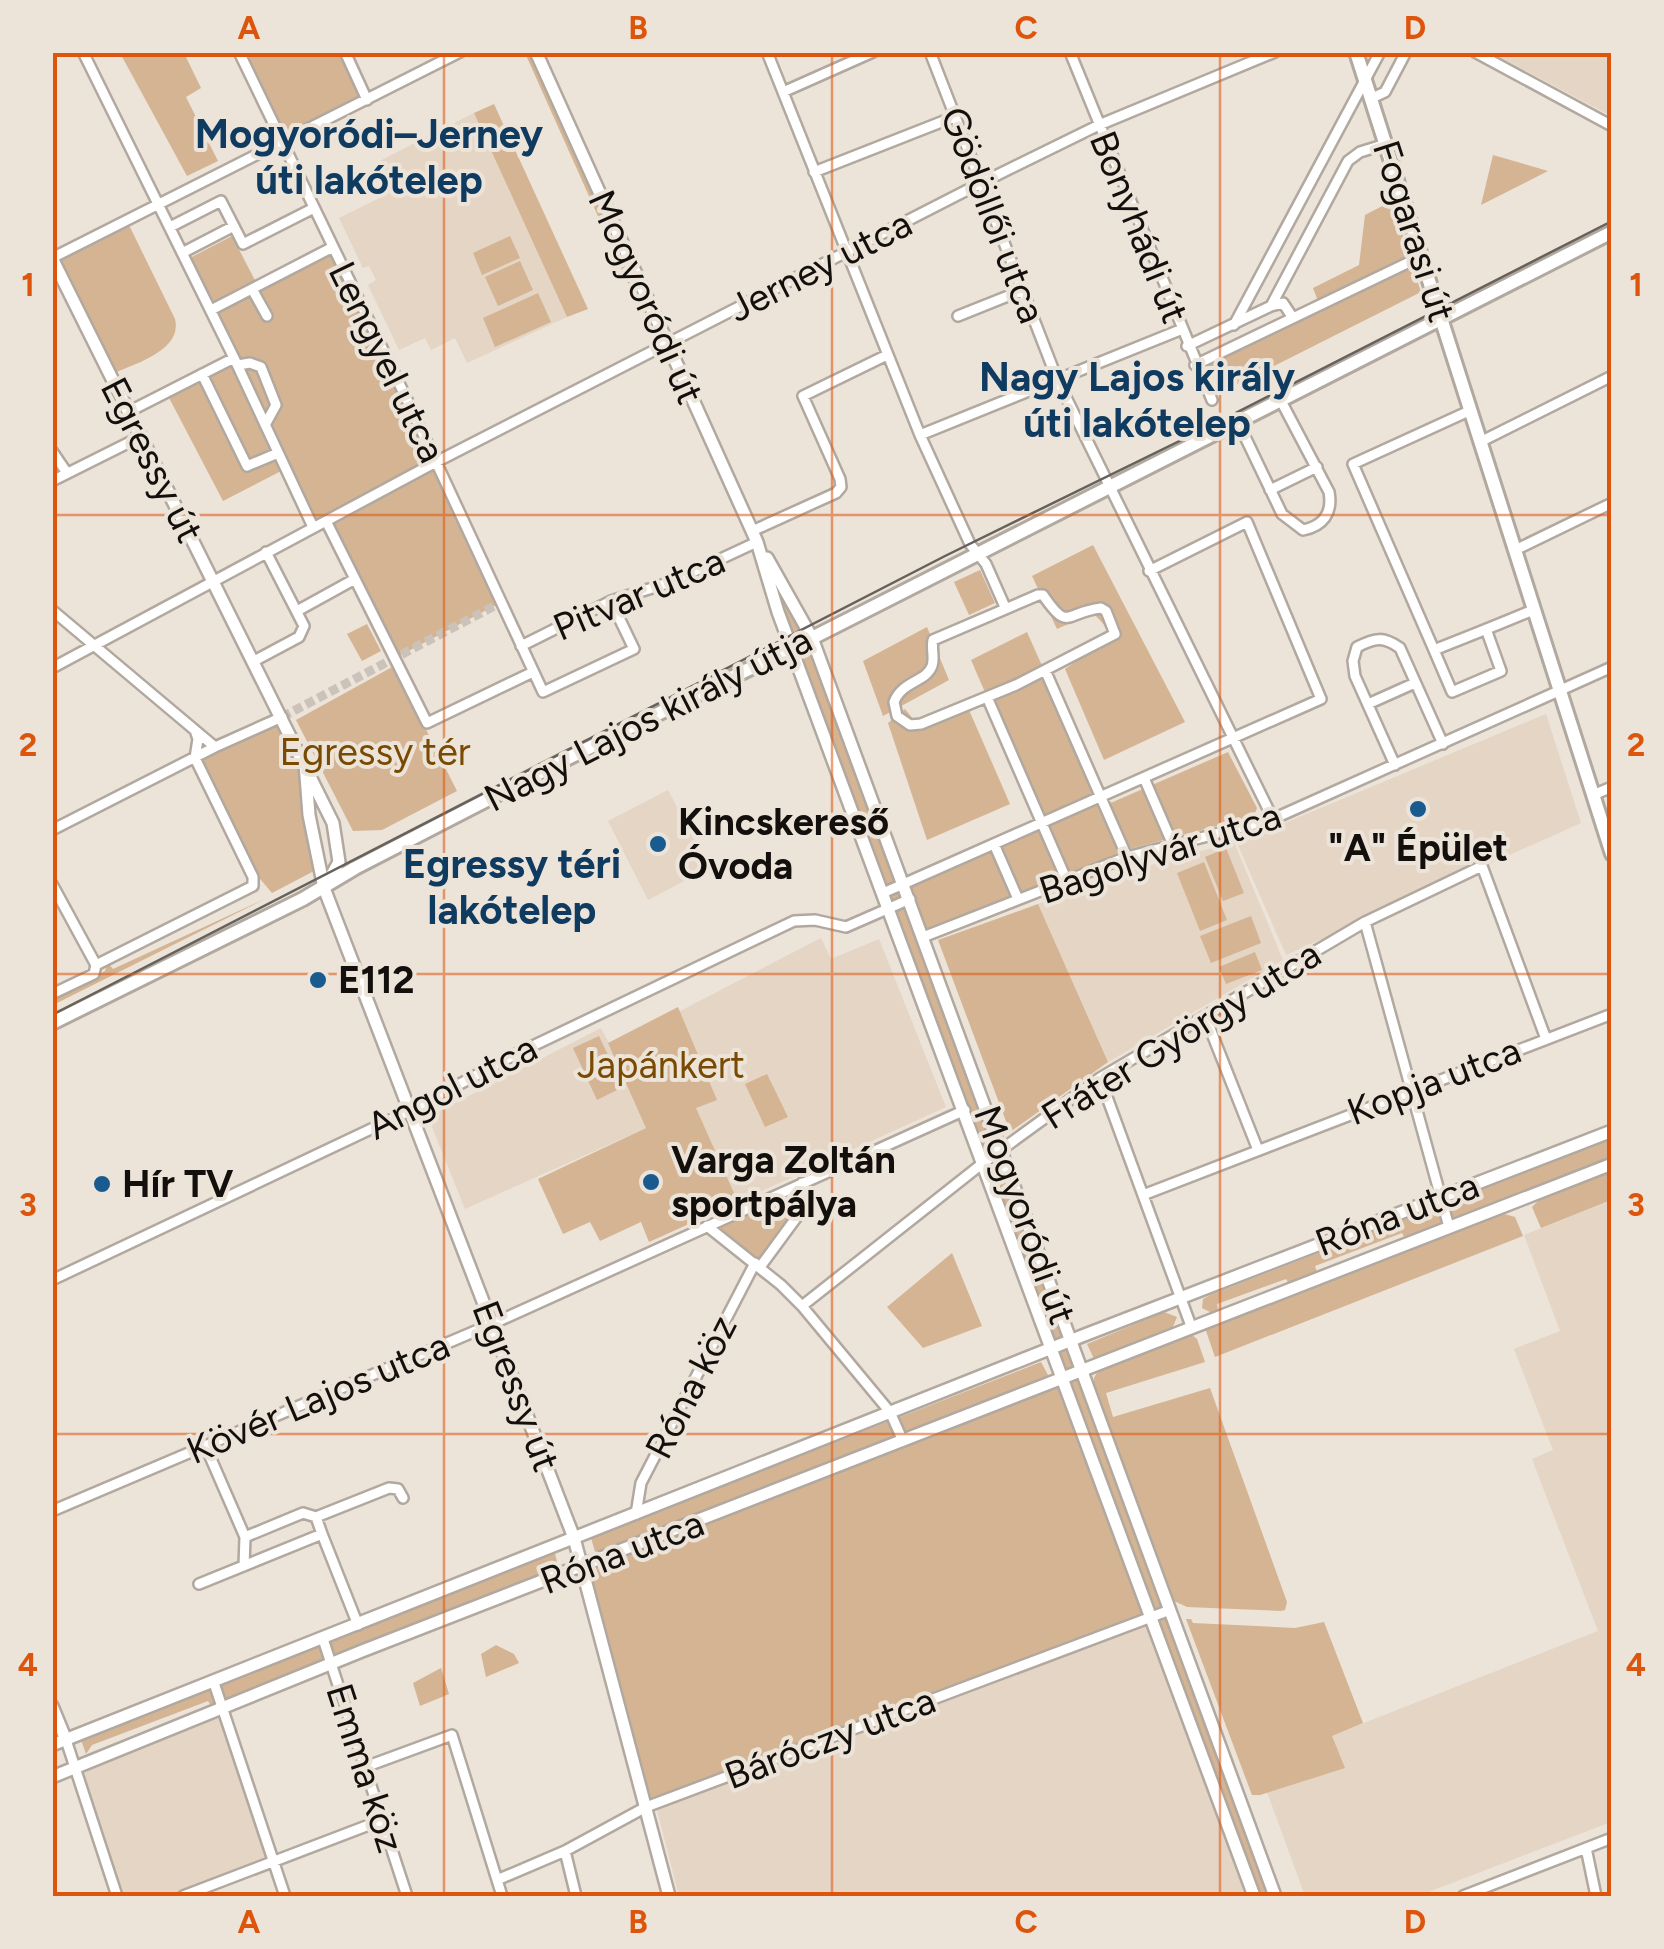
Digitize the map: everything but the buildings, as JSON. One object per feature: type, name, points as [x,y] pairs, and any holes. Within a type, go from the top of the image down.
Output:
[{"type":"main road","name":"Fogarasi út","points":[[1356,52],[1612,854]]},
{"type":"main road","name":"Nagy Lajos király útja","points":[[52,1023],[324,888],[355,868],[564,760],[1612,232]]},
{"type":"street","points":[[83,52],[313,527]]},
{"type":"street","name":"Lengyel utca","points":[[239,52],[533,672]]},
{"type":"street","points":[[345,52],[367,100]]},
{"type":"street","points":[[52,258],[460,52]]},
{"type":"street","name":"Mogyoródi út","points":[[536,52],[754,536],[1059,1377],[1254,1896]]},
{"type":"street","points":[[767,52],[920,435],[1005,608]]},
{"type":"street","points":[[783,92],[873,52]]},
{"type":"street","name":"Gödöllői utca","points":[[930,52],[1058,379],[1272,819]]},
{"type":"street","name":"Bonyhádi út","points":[[1070,52],[1180,330],[1212,400]]},
{"type":"street","name":"Jerney utca","points":[[52,668],[436,462],[1098,124],[1275,52]]},
{"type":"street","points":[[1234,325],[1380,52]]},
{"type":"street","points":[[1370,99],[1385,92],[1406,52]]},
{"type":"street","points":[[1475,52],[1612,126]]},
{"type":"street","points":[[814,172],[954,117]]},
{"type":"street","points":[[1271,306],[1348,161],[1360,152],[1386,144]]},
{"type":"street","points":[[170,228],[221,201],[243,244],[314,208]]},
{"type":"street","points":[[182,252],[234,226]]},
{"type":"street","points":[[210,310],[333,247]]},
{"type":"street","points":[[1195,365],[1422,256]]},
{"type":"street","name":"Egressy út","points":[[52,258],[326,807],[336,833],[339,862],[324,888]]},
{"type":"street","points":[[252,289],[266,316]]},
{"type":"street","points":[[958,316],[1023,290]]},
{"type":"street","points":[[1187,346],[1271,306],[1283,304],[1294,318]]},
{"type":"street","points":[[920,435],[1180,330]]},
{"type":"street","name":"Pitvar utca","points":[[520,646],[611,601],[672,582],[836,493],[841,487],[840,480],[803,396],[887,355]]},
{"type":"street","points":[[128,412],[202,374],[236,362],[250,363],[261,368],[276,404],[265,425]]},
{"type":"street","points":[[202,374],[247,466],[278,453]]},
{"type":"street","points":[[1480,442],[1612,376]]},
{"type":"street","points":[[1237,420],[1286,520],[1303,530],[1315,527],[1324,520],[1330,501],[1280,398]]},
{"type":"street","points":[[1469,410],[1352,464],[1452,692],[1501,671],[1486,629]]},
{"type":"street","points":[[52,481],[140,436]]},
{"type":"street","points":[[52,451],[67,473]]},
{"type":"street","points":[[1270,490],[1316,467]]},
{"type":"street","points":[[1515,550],[1612,502]]},
{"type":"street","points":[[326,521],[427,723],[533,672]]},
{"type":"street","points":[[883,892],[1321,698],[1246,522],[1149,570]]},
{"type":"street","name":"Mogyoródi út","points":[[754,536],[812,638],[1274,1896]]},
{"type":"street","points":[[254,661],[299,637],[304,626],[266,552]]},
{"type":"street","points":[[296,611],[354,579]]},
{"type":"street","points":[[1044,595],[1055,615],[1063,618],[1101,608],[1115,629],[1111,638],[987,697],[916,725],[903,722],[894,710],[894,702],[901,688],[929,672],[934,662],[933,640],[1005,608],[1028,597],[1044,595]]},
{"type":"street","name":"Nagy Lajos király útja","points":[[533,672],[543,692],[634,648],[611,601]]},
{"type":"street","points":[[52,610],[215,747]]},
{"type":"street","points":[[1434,650],[1534,610]]},
{"type":"street","points":[[1395,765],[1355,676],[1353,661],[1357,647],[1375,638],[1400,648],[1443,744]]},
{"type":"street","points":[[1560,690],[1612,667]]},
{"type":"street","points":[[1045,670],[1127,858]]},
{"type":"street","points":[[1368,704],[1415,682]]},
{"type":"street","name":"Bagolyvár utca","points":[[923,937],[1127,858],[1272,819],[1560,690]]},
{"type":"street","points":[[987,697],[1067,880]]},
{"type":"street","points":[[52,830],[282,717]]},
{"type":"street","points":[[96,965],[250,889],[253,878],[195,758],[195,730]]},
{"type":"street","name":"Egressy út","points":[[305,763],[324,888],[574,1538],[669,1896]]},
{"type":"street","points":[[1144,778],[1173,845]]},
{"type":"street","points":[[1594,795],[1612,788]]},
{"type":"street","points":[[310,815],[315,802],[326,807]]},
{"type":"street","points":[[994,844],[1018,899]]},
{"type":"street","name":"Fráter György utca","points":[[802,1306],[983,1163],[1100,1078],[1365,922],[1482,866],[1546,1039]]},
{"type":"street","points":[[52,884],[96,965],[94,974],[52,994]]},
{"type":"street","name":"Angol utca","points":[[52,1280],[409,1111],[794,921],[815,920],[846,927],[910,899]]},
{"type":"street","points":[[1365,922],[1448,1227]]},
{"type":"street","name":"Kopja utca","points":[[1144,1195],[1612,1014]]},
{"type":"street","points":[[1205,1016],[1258,1150]]},
{"type":"street","points":[[1100,1078],[1191,1326]]},
{"type":"street","name":"Kövér Lajos utca","points":[[52,1511],[492,1324],[965,1110]]},
{"type":"street","name":"Róna utca","points":[[52,1745],[1612,1131]]},
{"type":"street","name":"Róna utca","points":[[52,1776],[1059,1377],[1612,1164]]},
{"type":"street","name":"Róna köz","points":[[636,1514],[642,1483],[758,1265],[796,1218],[802,1183]]},
{"type":"street","points":[[707,1226],[758,1265],[802,1306],[890,1412],[903,1442]]},
{"type":"street","points":[[204,1446],[245,1538],[244,1566]]},
{"type":"street","points":[[245,1538],[303,1513],[316,1517],[389,1488],[398,1489],[404,1498]]},
{"type":"street","points":[[316,1517],[358,1625]]},
{"type":"street","points":[[199,1584],[322,1534]]},
{"type":"street","name":"Báróczy utca","points":[[497,1880],[565,1851],[646,1807],[1170,1610]]},
{"type":"street","name":"Emma köz","points":[[323,1639],[407,1896]]},
{"type":"street","points":[[214,1683],[284,1896]]},
{"type":"street","points":[[52,1706],[117,1896]]},
{"type":"street","points":[[365,1766],[452,1735],[502,1896]]},
{"type":"street","points":[[183,1896],[382,1820]]},
{"type":"street","points":[[1462,1896],[1612,1838]]},
{"type":"street","points":[[1586,1848],[1596,1896]]},
{"type":"street","points":[[565,1851],[576,1896]]},
{"type":"shaded area","points":[[1493,53],[1611,53],[1611,116],[1532,74]]},
{"type":"shaded area","points":[[474,113],[567,317],[467,363],[455,338],[431,350],[425,338],[399,350],[368,285],[376,280],[369,266],[363,268],[339,218],[386,195],[372,165]]},
{"type":"shaded area","points":[[1546,714],[1581,823],[1286,955],[1237,843]]},
{"type":"shaded area","name":"Kincskereső Óvoda","points":[[668,790],[709,868],[648,900],[608,821]]},
{"type":"shaded area","points":[[1234,842],[1283,960],[1108,1062],[1038,904],[1133,870]]},
{"type":"shaded area","points":[[821,938],[831,959],[879,939],[946,1107],[738,1202],[695,1106],[465,1209],[428,1117],[601,1028],[611,1047]]},
{"type":"shaded area","points":[[1611,1200],[1611,1822],[1418,1896],[1305,1896],[1267,1792],[1344,1768],[1331,1736],[1598,1631],[1532,1459],[1553,1450],[1514,1349],[1560,1331],[1524,1235]]},
{"type":"shaded area","points":[[1149,1620],[1249,1896],[679,1896],[656,1806]]},
{"type":"shaded area","points":[[222,1711],[271,1860],[179,1896],[118,1896],[77,1769]]},
{"type":"green space","points":[[120,53],[184,53],[201,88],[186,97],[218,161],[187,176]]},
{"type":"green space","points":[[239,53],[345,53],[367,100],[282,143]]},
{"type":"green space","points":[[525,53],[534,53],[643,296],[635,299]]},
{"type":"green space","points":[[494,104],[588,309],[567,317],[474,113]]},
{"type":"green space","points":[[1493,155],[1548,171],[1481,205]]},
{"type":"green space","points":[[1392,201],[1421,292],[1220,393],[1204,355],[1318,301],[1313,288],[1359,265],[1365,215]]},
{"type":"green space","points":[[127,221],[175,319],[175,330],[171,340],[154,355],[110,375],[53,258]]},
{"type":"green space","points":[[232,236],[258,286],[333,247],[500,603],[395,658],[326,521],[313,527],[285,469],[223,501],[166,392],[233,358],[186,260]]},
{"type":"green space","points":[[510,236],[520,258],[482,275],[473,253]]},
{"type":"green space","points":[[520,261],[533,290],[498,306],[485,277]]},
{"type":"green space","points":[[538,293],[551,322],[495,347],[483,318]]},
{"type":"green space","points":[[757,542],[800,612],[1275,1896],[1254,1896],[1149,1618],[646,1807],[582,1567],[1059,1377]]},
{"type":"green space","points":[[1093,545],[1185,722],[1104,760],[1065,669],[1114,635],[1093,613],[1057,629],[1032,576]]},
{"type":"green space","points":[[980,570],[995,603],[969,615],[954,582]]},
{"type":"green space","points":[[367,624],[381,651],[362,661],[347,634]]},
{"type":"green space","points":[[927,627],[949,680],[883,716],[863,661]]},
{"type":"green space","points":[[1027,632],[1127,857],[1067,881],[971,660]]},
{"type":"green space","name":"Egressy tér","points":[[394,666],[457,791],[382,830],[353,831],[296,720]]},
{"type":"green space","points":[[905,709],[922,730],[969,710],[1010,804],[927,840],[888,723]]},
{"type":"green space","points":[[275,716],[301,769],[314,871],[272,893],[245,861],[195,758]]},
{"type":"green space","points":[[1228,752],[1257,808],[1254,816],[1126,850],[1106,805]]},
{"type":"green space","points":[[1040,826],[1064,880],[926,932],[908,884]]},
{"type":"green space","points":[[1226,848],[1244,893],[1223,901],[1205,857]]},
{"type":"green space","points":[[1204,862],[1227,920],[1200,931],[1177,873]]},
{"type":"green space","points":[[267,898],[53,1005],[53,1000],[105,971],[108,963],[113,969]]},
{"type":"green space","points":[[1038,904],[1108,1062],[1010,1132],[938,940]]},
{"type":"green space","points":[[1251,916],[1261,943],[1211,963],[1200,936]]},
{"type":"green space","points":[[1255,952],[1262,970],[1226,984],[1219,967]]},
{"type":"green space","name":"Varga Zoltán sportpálya","points":[[678,1007],[717,1100],[696,1108],[738,1202],[649,1242],[641,1222],[600,1241],[590,1222],[563,1234],[538,1179],[646,1128],[608,1043]]},
{"type":"green space","points":[[599,1036],[623,1087],[597,1100],[573,1048]]},
{"type":"green space","points":[[767,1074],[788,1117],[765,1127],[745,1084]]},
{"type":"green space","points":[[1611,1139],[1611,1159],[1407,1242],[1402,1233],[1315,1266],[1318,1275],[1290,1286],[1286,1279],[1217,1304],[1218,1310],[1212,1313],[1202,1308],[1203,1299],[1210,1295]]},
{"type":"green space","points":[[1611,1168],[1611,1200],[1541,1228],[1532,1207],[1544,1195]]},
{"type":"green space","points":[[797,1189],[791,1217],[758,1259],[717,1228]]},
{"type":"green space","points":[[1501,1213],[1515,1217],[1523,1236],[1215,1357],[1205,1328]]},
{"type":"green space","points":[[952,1253],[982,1326],[923,1348],[887,1307]]},
{"type":"green space","points":[[1164,1312],[1177,1317],[1172,1329],[1094,1359],[1087,1344]]},
{"type":"green space","points":[[1191,1334],[1197,1339],[1205,1362],[1106,1393],[1113,1417],[1210,1388],[1287,1602],[1285,1610],[1187,1607],[1174,1601],[1094,1392],[1099,1369]]},
{"type":"green space","points":[[1041,1362],[1049,1377],[596,1555],[591,1538]]},
{"type":"green space","points":[[555,1553],[559,1571],[211,1706],[208,1701],[92,1745],[86,1754],[81,1740]]},
{"type":"green space","points":[[1186,1619],[1193,1623],[1295,1628],[1324,1622],[1363,1723],[1332,1736],[1345,1768],[1252,1795]]},
{"type":"green space","points":[[496,1645],[514,1654],[519,1663],[486,1677],[481,1654]]},
{"type":"green space","points":[[441,1668],[449,1694],[420,1706],[413,1683]]},
{"type":"tunnel","points":[[282,717],[500,603]]},
{"type":"tram line","points":[[52,1015],[945,556],[1612,221]]},
{"type":"place","name":"\"A\" Épület","points":[[1418,809]]},
{"type":"place","name":"Kincskereső Óvoda","points":[[658,844]]},
{"type":"place","name":"E112","points":[[318,980]]},
{"type":"place","name":"Varga Zoltán sportpálya","points":[[651,1182]]},
{"type":"place","name":"Hír TV","points":[[102,1184]]},
{"type":"district","name":"Mogyoródi–Jerney úti lakótelep","points":[[369,157]]},
{"type":"district","name":"Nagy Lajos király úti lakótelep","points":[[1137,400]]},
{"type":"district","name":"Egressy téri lakótelep","points":[[512,887]]},
{"type":"park label","name":"Japánkert","points":[[661,1065]]}]
